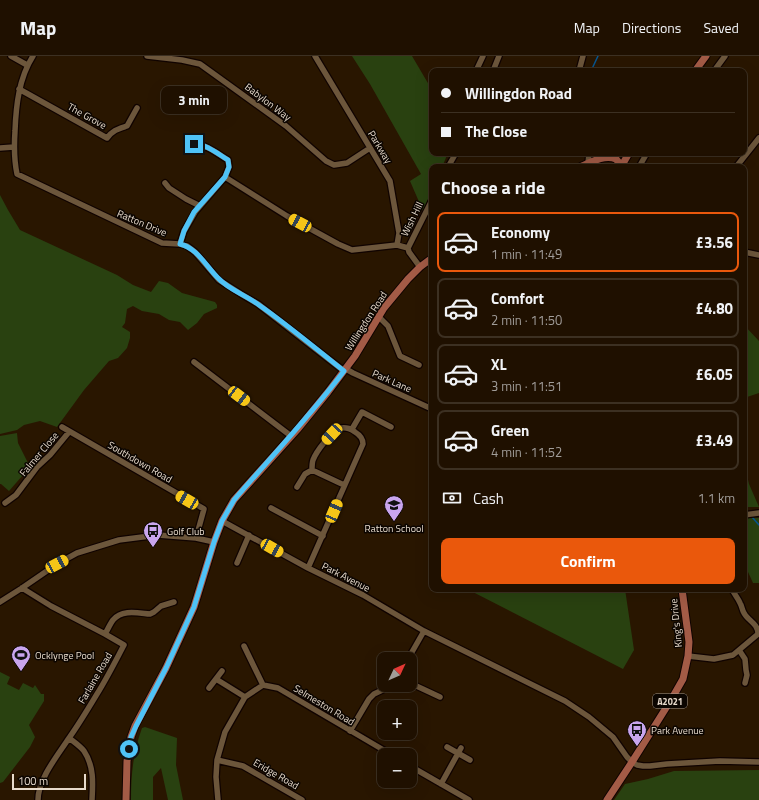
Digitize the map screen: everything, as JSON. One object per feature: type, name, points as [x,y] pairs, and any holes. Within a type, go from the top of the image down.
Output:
[{"type":"main road","points":[[697,68],[706,56]]},
{"type":"main road","points":[[588,164],[605,156]]},
{"type":"main road","points":[[601,158],[609,157],[616,159],[620,164]]},
{"type":"main road","name":"Willingdon Road","points":[[126,800],[131,737],[166,668],[194,607],[222,521],[234,500],[291,436],[345,370],[384,308],[403,285],[429,260]]},
{"type":"main road","name":"King's Drive","points":[[607,800],[683,679],[688,656],[689,642],[682,592]]},
{"type":"street","points":[[12,56],[27,65]]},
{"type":"street","points":[[0,148],[14,147],[16,111],[20,89],[27,65],[33,56]]},
{"type":"street","name":"Babylon Way","points":[[147,56],[183,58],[200,64],[286,126],[326,161],[334,165],[347,162],[370,148]]},
{"type":"street","name":"Parkway","points":[[315,56],[390,181],[399,234],[397,244]]},
{"type":"street","points":[[477,68],[483,56]]},
{"type":"street","points":[[494,68],[499,56]]},
{"type":"street","points":[[580,68],[583,56]]},
{"type":"street","points":[[716,68],[725,56]]},
{"type":"street","name":"The Grove","points":[[20,89],[107,138],[111,132],[127,126],[137,108]]},
{"type":"street","points":[[747,153],[759,138]]},
{"type":"street","points":[[180,244],[184,231],[194,212],[225,177],[229,167],[228,160],[199,144],[194,144]]},
{"type":"street","name":"Ratton Drive","points":[[14,147],[15,164],[18,174],[162,243],[187,246],[195,252],[219,280],[258,304],[345,370]]},
{"type":"street","points":[[588,164],[589,156]]},
{"type":"street","points":[[738,164],[745,156]]},
{"type":"street","points":[[225,177],[287,216],[352,250],[397,244],[408,248]]},
{"type":"street","points":[[165,183],[168,188],[200,206]]},
{"type":"street","name":"Wish Hill","points":[[420,268],[409,252],[408,248],[429,206]]},
{"type":"street","points":[[747,253],[759,255]]},
{"type":"street","points":[[379,316],[388,326],[400,356],[419,365]]},
{"type":"street","points":[[194,362],[291,436]]},
{"type":"street","name":"Park Lane","points":[[345,370],[429,408]]},
{"type":"street","points":[[352,429],[362,412],[390,427]]},
{"type":"street","name":"Southdown Road","points":[[62,427],[204,509],[196,538]]},
{"type":"street","points":[[308,568],[363,444],[363,440],[352,429],[340,428],[325,440],[313,460],[312,470]]},
{"type":"street","name":"Falmer Close","points":[[5,504],[16,495],[36,467],[50,455],[69,432]]},
{"type":"street","points":[[312,470],[344,486]]},
{"type":"street","points":[[297,487],[305,474],[312,470]]},
{"type":"street","points":[[271,508],[323,536]]},
{"type":"street","points":[[747,514],[759,513]]},
{"type":"street","name":"Park Avenue","points":[[222,521],[308,568],[363,595],[424,631],[565,701],[589,717],[613,737],[632,762]]},
{"type":"street","points":[[0,602],[57,564],[77,553],[119,540],[158,535],[196,538],[214,542]]},
{"type":"street","points":[[237,563],[249,535]]},
{"type":"street","name":"Farlaine Road","points":[[22,588],[51,606],[105,634],[124,646],[98,692],[51,764],[44,778],[38,795],[38,800]]},
{"type":"street","points":[[688,656],[714,659],[732,655],[758,634],[757,626],[746,616],[734,592]]},
{"type":"street","points":[[105,634],[113,620],[125,612],[150,614],[161,606],[174,602]]},
{"type":"street","points":[[412,652],[424,631]]},
{"type":"street","points":[[218,800],[216,760],[225,732],[245,697],[263,685],[244,646]]},
{"type":"street","points":[[739,650],[745,659],[747,675],[745,683]]},
{"type":"street","points":[[209,688],[222,671]]},
{"type":"street","points":[[216,679],[245,697]]},
{"type":"street","name":"Selmeston Road","points":[[263,685],[278,688],[380,748]]},
{"type":"street","points":[[417,686],[440,697]]},
{"type":"street","points":[[350,731],[369,699],[378,692]]},
{"type":"street","points":[[69,738],[83,750],[90,762],[93,776],[92,800]]},
{"type":"street","points":[[447,747],[460,751],[470,760]]},
{"type":"street","points":[[441,784],[460,751]]},
{"type":"street","name":"Eridge Road","points":[[216,760],[243,766],[302,800]]},
{"type":"street","points":[[632,762],[643,766],[720,761],[759,762]]},
{"type":"street","points":[[417,770],[469,800]]},
{"type":"green space","points":[[352,56],[412,56],[429,85],[429,156],[447,156],[443,164],[429,164],[429,197],[423,211],[410,181],[421,174],[370,84]]},
{"type":"green space","points":[[0,195],[20,230],[117,275],[133,285],[151,292],[159,281],[168,283],[182,293],[215,302],[217,308],[204,314],[197,323],[188,330],[180,322],[169,320],[159,314],[142,311],[133,306],[127,309],[125,323],[122,327],[130,332],[127,348],[118,358],[109,361],[84,390],[57,427],[40,421],[24,425],[17,430],[0,434]]},
{"type":"green space","points":[[747,328],[759,341],[759,393],[747,397]]},
{"type":"green space","points":[[17,433],[18,443],[30,467],[9,491],[0,484],[0,436]]},
{"type":"green space","points":[[747,475],[749,484],[759,507],[747,507]]},
{"type":"green space","points":[[747,517],[759,518],[759,583],[753,583],[747,570]]},
{"type":"green space","points":[[473,592],[625,592],[634,650],[623,669]]},
{"type":"green space","points":[[0,672],[10,677],[7,684],[19,690],[23,683],[33,688],[35,685],[41,694],[44,694],[44,701],[29,725],[35,737],[30,747],[3,782],[0,783]]},
{"type":"green space","points":[[145,727],[177,738],[176,765],[183,800],[168,800],[161,768],[153,777],[153,800],[131,800],[132,772],[135,755],[142,728]]},
{"type":"green space","points":[[759,770],[759,800],[614,800],[625,784],[674,771]]},
{"type":"waterway","points":[[592,68],[598,56]]},
{"type":"waterway","points":[[752,517],[759,525]]},
{"type":"place","name":"Ratton School","points":[[394,522]]},
{"type":"place","name":"Golf Club","points":[[153,548]]},
{"type":"place","name":"Ocklynge Pool","points":[[21,672]]},
{"type":"place","name":"Park Avenue","points":[[637,747]]},
{"type":"route","points":[[129,749],[131,737],[136,726],[166,668],[194,607],[222,521],[234,500],[297,430],[344,371],[258,304],[219,280],[195,252],[187,246],[180,244],[184,231],[194,212],[225,177],[229,167],[228,160],[199,144],[194,144]]}]
